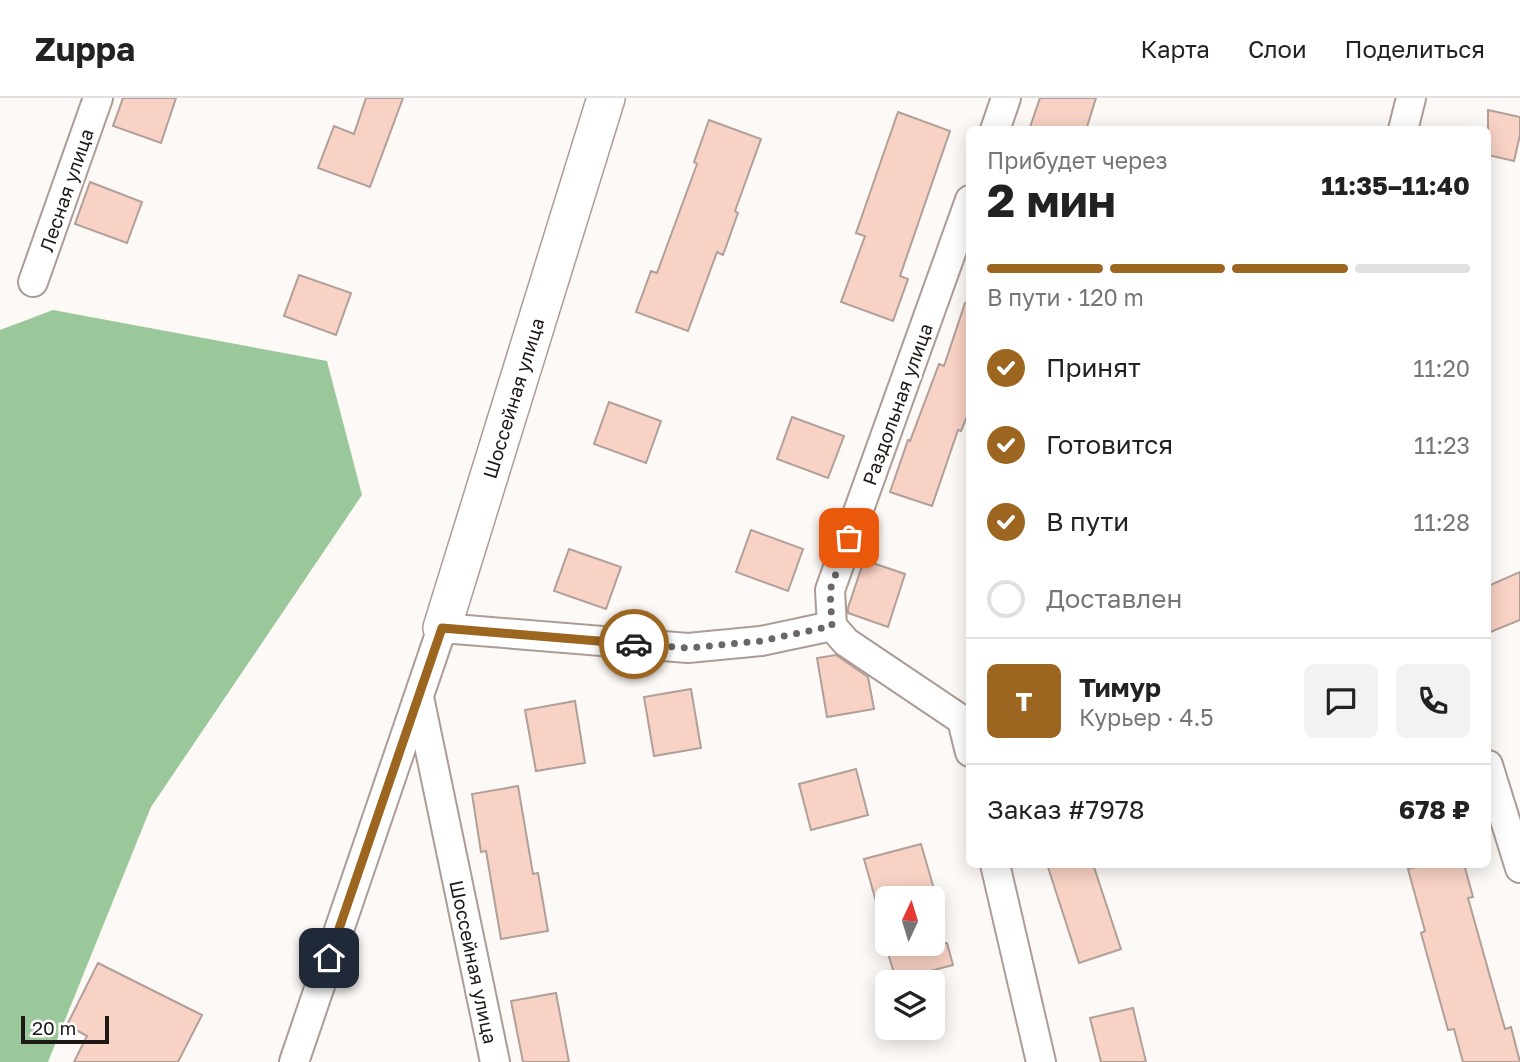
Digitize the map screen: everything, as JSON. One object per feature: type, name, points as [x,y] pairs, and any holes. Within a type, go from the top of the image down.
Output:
[{"type":"street","name":"Лесная улица","points":[[33,282],[98,98]]},
{"type":"street","name":"Шоссейная улица","points":[[294,1062],[442,628],[606,98]]},
{"type":"street","points":[[996,126],[1006,98]]},
{"type":"street","points":[[1404,126],[1411,98]]},
{"type":"street","name":"Раздольная улица","points":[[832,626],[830,590],[966,211]]},
{"type":"street","points":[[442,628],[688,648],[761,641],[832,626],[846,642],[962,720],[966,736]]},
{"type":"street","name":"Шоссейная улица","points":[[419,697],[495,1062]]},
{"type":"street","points":[[1491,775],[1520,868]]},
{"type":"street","points":[[997,868],[1041,1062]]},
{"type":"green space","points":[[53,310],[327,361],[362,495],[151,807],[48,1062],[0,1062],[0,330]]},
{"type":"building","points":[[123,98],[176,98],[161,143],[113,126]]},
{"type":"building","points":[[366,98],[403,98],[370,187],[318,168],[334,126],[354,134]]},
{"type":"building","points":[[1040,98],[1096,98],[1087,126],[1030,126]]},
{"type":"building","points":[[1488,110],[1520,117],[1520,135],[1514,161],[1491,156],[1491,126],[1488,126]]},
{"type":"building","points":[[898,112],[950,131],[900,276],[908,279],[893,321],[841,302],[865,236],[856,233]]},
{"type":"building","points":[[709,120],[761,139],[735,211],[738,213],[723,255],[717,252],[688,331],[636,312],[651,271],[657,273],[697,164],[694,162]]},
{"type":"building","points":[[90,182],[142,202],[127,243],[75,224]]},
{"type":"building","points":[[299,275],[351,293],[336,335],[284,316]]},
{"type":"building","points":[[966,303],[966,419],[961,431],[958,430],[932,506],[890,492],[939,364],[944,366]]},
{"type":"building","points":[[609,402],[661,421],[646,463],[594,444]]},
{"type":"building","points":[[792,417],[844,436],[828,478],[777,459]]},
{"type":"building","points":[[751,530],[803,549],[788,591],[736,572]]},
{"type":"building","points":[[569,549],[621,567],[606,609],[554,591]]},
{"type":"building","points":[[864,560],[905,574],[888,627],[848,613]]},
{"type":"building","points":[[1520,572],[1520,620],[1491,632],[1491,585]]},
{"type":"building","points":[[836,655],[868,677],[874,709],[827,717],[817,658]]},
{"type":"building","points":[[691,689],[701,748],[654,756],[644,697]]},
{"type":"building","points":[[575,701],[585,763],[536,771],[525,710]]},
{"type":"building","points":[[856,769],[868,815],[811,830],[799,784]]},
{"type":"building","points":[[518,786],[533,874],[538,873],[548,931],[501,939],[486,851],[481,852],[472,794]]},
{"type":"building","points":[[921,844],[933,886],[875,886],[875,898],[864,859]]},
{"type":"building","points":[[1048,868],[1094,868],[1121,949],[1079,963]]},
{"type":"building","points":[[1465,868],[1473,897],[1468,898],[1489,973],[1505,1029],[1511,1027],[1520,1062],[1463,1062],[1454,1029],[1448,1030],[1421,933],[1425,931],[1408,869]]},
{"type":"building","points":[[947,943],[953,965],[934,970],[893,970],[889,956],[945,956]]},
{"type":"building","points":[[98,963],[202,1015],[178,1062],[74,1062],[87,1036],[67,1025]]},
{"type":"building","points":[[556,993],[569,1062],[523,1062],[511,1001]]},
{"type":"building","points":[[1133,1008],[1146,1062],[1101,1062],[1090,1018]]},
{"type":"way so far","points":[[634,644],[688,648],[761,641],[832,626],[830,590],[849,538]]},
{"type":"route","points":[[329,958],[442,628],[634,644]]}]
